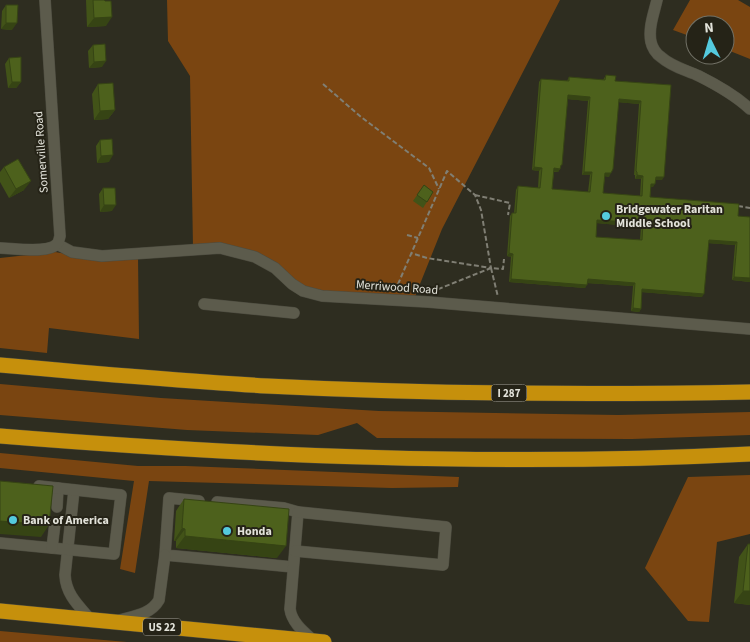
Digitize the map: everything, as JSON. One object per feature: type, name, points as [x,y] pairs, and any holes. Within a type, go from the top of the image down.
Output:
[{"type":"highway","name":"I 287","points":[[0,365],[148,378],[298,387],[612,394],[750,392]]},
{"type":"highway","points":[[0,436],[263,453],[400,458],[556,459],[750,454]]},
{"type":"highway","name":"US 22","points":[[0,611],[319,642]]},
{"type":"street","name":"Somerville Road","points":[[45,0],[60,236],[57,244]]},
{"type":"street","points":[[657,0],[652,16],[650,36],[655,51],[661,58],[699,76],[740,100],[750,109]]},
{"type":"street","points":[[0,248],[36,250],[50,248],[57,244]]},
{"type":"street","name":"Merriwood Road","points":[[57,244],[72,252],[102,256],[220,248],[255,257],[275,268],[292,284],[303,291],[322,296],[750,329]]},
{"type":"street","points":[[204,304],[294,313]]},
{"type":"street","points":[[0,543],[114,554],[121,495],[26,485]]},
{"type":"street","points":[[57,507],[58,488]]},
{"type":"street","points":[[74,490],[65,584],[68,593],[91,620]]},
{"type":"street","points":[[114,622],[144,614],[156,605],[159,600],[165,555],[169,498],[284,508],[298,512],[446,527],[444,565],[295,550]]},
{"type":"street","points":[[298,512],[290,608],[291,614],[299,627],[319,642]]},
{"type":"street","points":[[52,548],[55,523]]},
{"type":"street","points":[[165,555],[293,567]]},
{"type":"path","points":[[323,84],[360,117],[429,168],[440,189]]},
{"type":"path","points":[[391,300],[447,171],[475,195],[481,210],[499,302]]},
{"type":"path","points":[[475,195],[510,203],[508,215]]},
{"type":"path","points":[[732,205],[750,208]]},
{"type":"path","points":[[407,234],[418,238]]},
{"type":"path","points":[[411,253],[427,258],[503,269],[504,259]]},
{"type":"path","points":[[431,292],[491,268]]},
{"type":"shaded area","points":[[167,0],[560,0],[442,229],[412,304],[310,295],[243,252],[193,247],[190,76],[168,41]]},
{"type":"shaded area","points":[[690,0],[738,0],[750,7],[750,59],[735,53],[735,15],[685,15],[685,34],[673,30]]},
{"type":"shaded area","points":[[55,252],[102,260],[138,257],[139,339],[49,328],[47,353],[0,348],[0,258]]},
{"type":"shaded area","points":[[0,384],[161,398],[379,411],[618,415],[750,412],[750,435],[632,439],[377,438],[357,423],[318,435],[187,430],[0,415]]},
{"type":"shaded area","points":[[0,453],[138,466],[186,466],[459,477],[458,487],[392,488],[149,481],[135,573],[120,569],[134,481],[0,468]]},
{"type":"shaded area","points":[[750,475],[750,534],[717,542],[709,622],[688,621],[645,568],[688,477]]},
{"type":"shaded area","points":[[0,631],[127,642],[0,642]]},
{"type":"building","points":[[93,0],[111,1],[112,17],[94,18]]},
{"type":"building","points":[[6,5],[18,5],[17,23],[6,23]]},
{"type":"building","points":[[105,44],[106,61],[94,62],[93,45]]},
{"type":"building","points":[[21,57],[21,82],[12,82],[9,58]]},
{"type":"building","points":[[606,75],[616,76],[615,81],[671,85],[664,177],[656,177],[655,184],[651,184],[650,197],[739,204],[738,216],[750,217],[750,278],[734,277],[737,242],[709,240],[704,294],[642,289],[641,309],[633,308],[635,283],[588,279],[587,285],[511,279],[513,254],[509,253],[512,213],[516,213],[518,186],[540,188],[542,168],[534,167],[541,79],[569,81],[569,77],[605,80]],"holes":[[[568,95],[590,97],[584,172],[592,172],[590,192],[552,189],[554,168],[560,169],[562,165]],[[619,99],[641,101],[636,171],[637,175],[643,176],[642,196],[603,193],[605,173],[611,173],[613,169]],[[597,220],[643,223],[642,240],[596,237]]]},
{"type":"building","points":[[113,83],[115,110],[100,111],[98,84]]},
{"type":"building","points":[[112,139],[113,155],[101,156],[100,140]]},
{"type":"building","points":[[18,159],[31,181],[16,189],[4,167]]},
{"type":"building","points":[[424,185],[433,192],[427,202],[417,195]]},
{"type":"building","points":[[103,188],[115,188],[116,205],[104,205]]},
{"type":"building","points":[[0,481],[53,486],[49,525],[0,521]]},
{"type":"building","points":[[184,499],[289,509],[286,546],[185,536],[185,529],[182,528]]},
{"type":"building","points":[[748,544],[750,544],[750,591],[743,591]]},
{"type":"place","name":"Bridgewater Raritan Middle School","points":[[606,216]]},
{"type":"place","name":"Bank of America","points":[[13,520]]},
{"type":"place","name":"Honda","points":[[227,531]]}]
